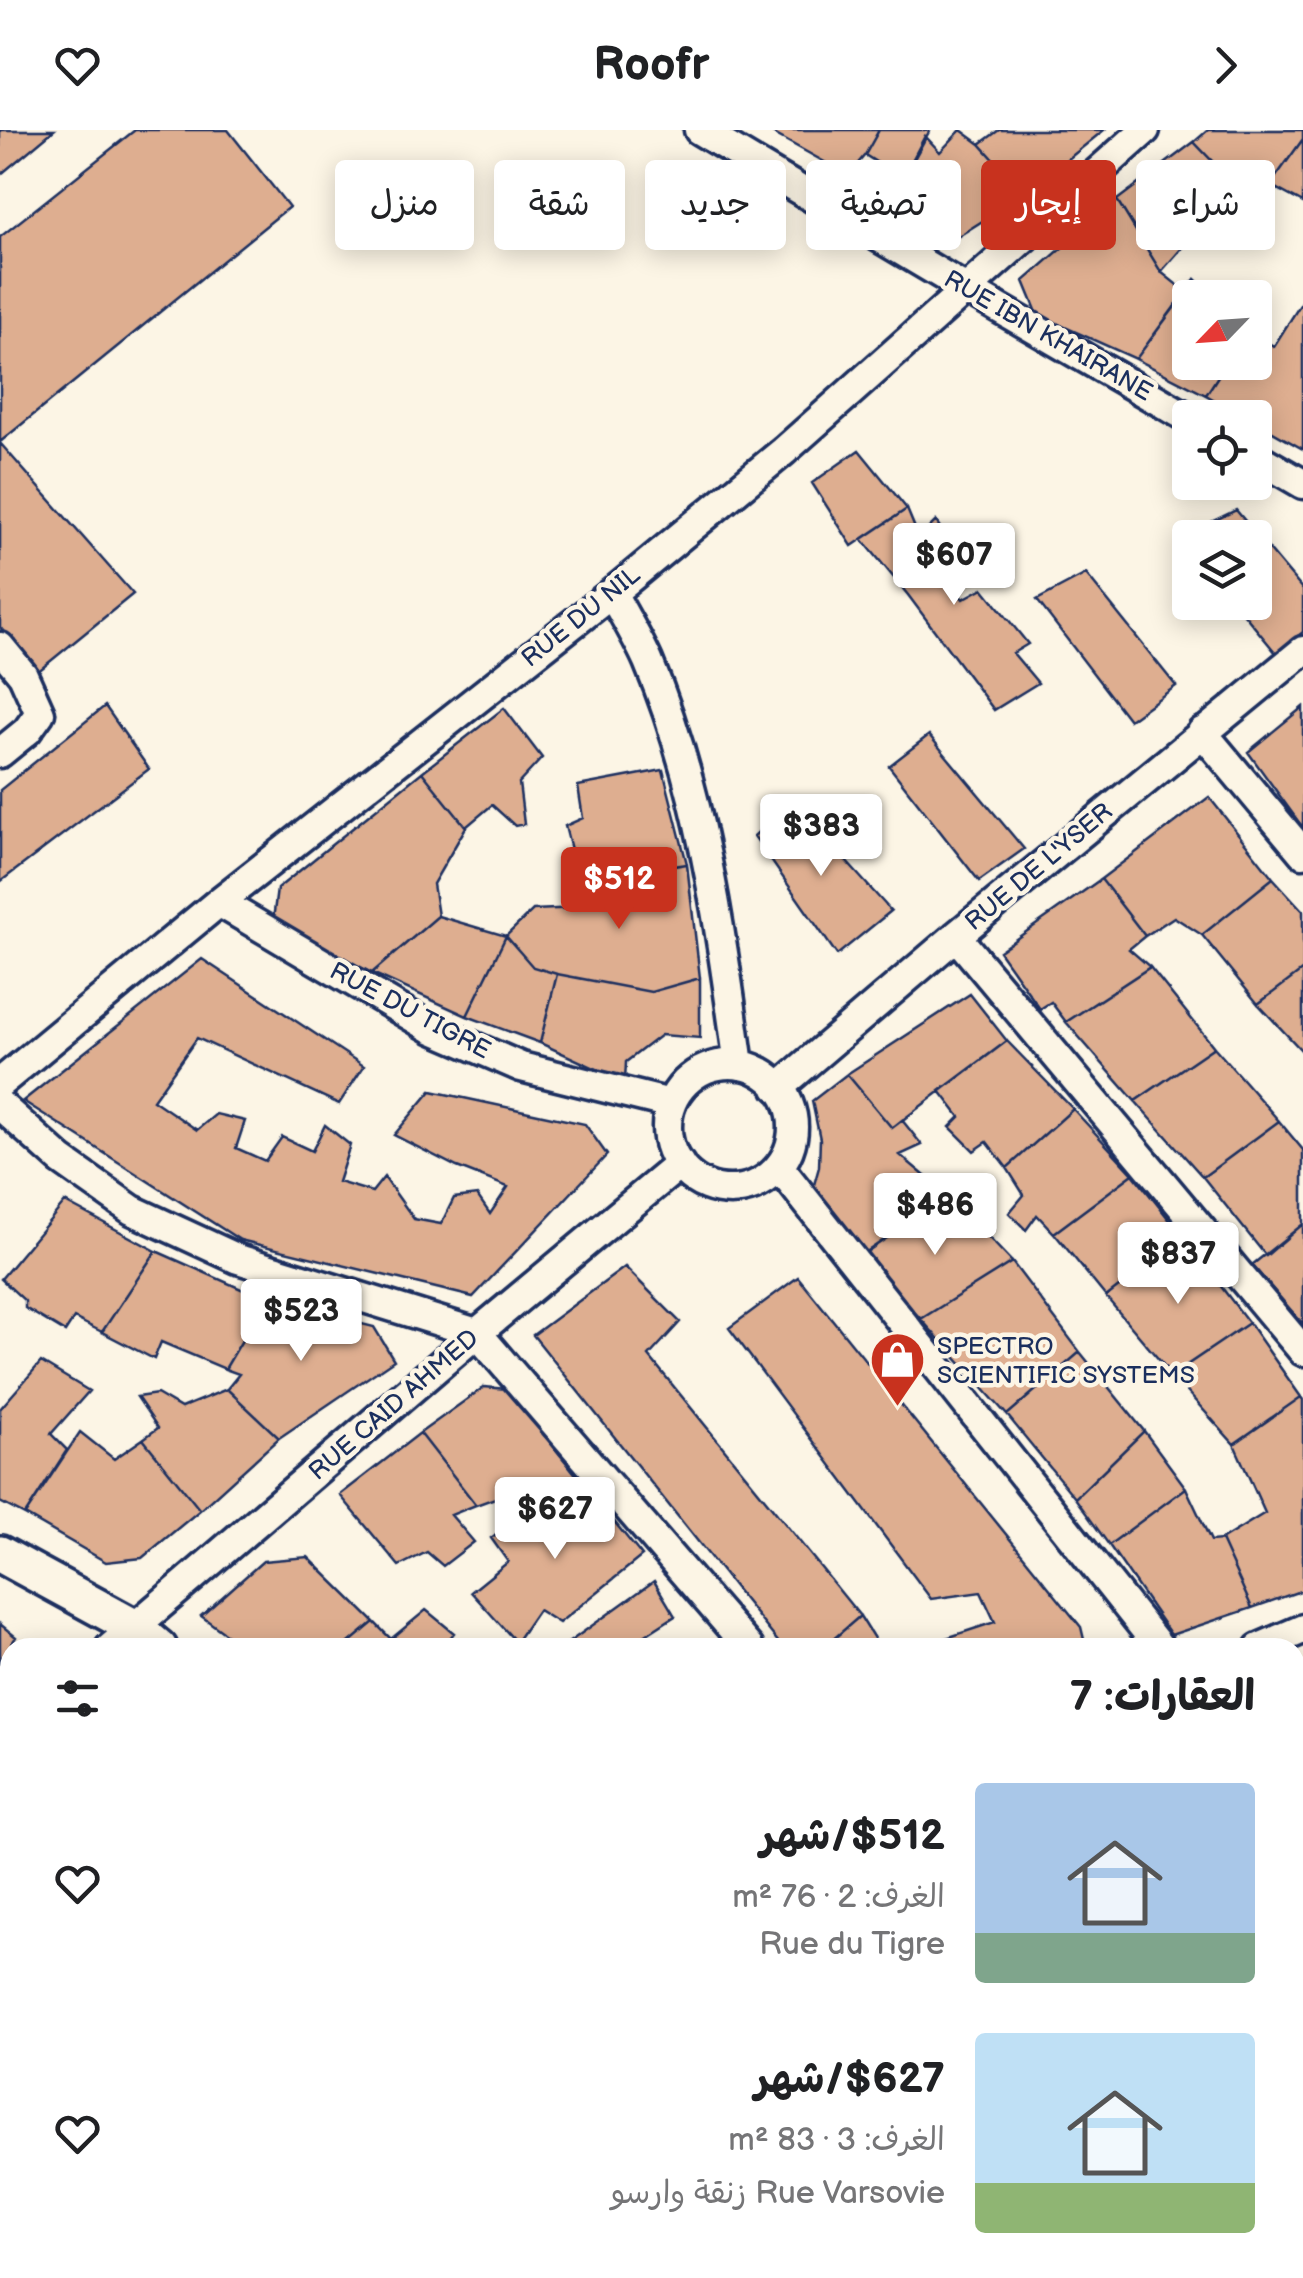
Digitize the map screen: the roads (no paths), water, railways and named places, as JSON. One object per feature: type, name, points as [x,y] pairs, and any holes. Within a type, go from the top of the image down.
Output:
[{"type":"street","name":"RUE IBN KHAIRANE","points":[[699,130],[1172,409]]},
{"type":"street","name":"RUE DU NIL","points":[[3,1075],[784,452],[1144,130]]},
{"type":"street","points":[[1272,466],[1303,484]]},
{"type":"street","points":[[612,593],[647,659],[698,815],[719,923],[738,1064]]},
{"type":"street","points":[[0,648],[24,675],[40,713],[27,731],[0,753]]},
{"type":"street","name":"RUE DE L'YSER","points":[[778,1088],[1303,650]]},
{"type":"street","points":[[1202,732],[1303,853]]},
{"type":"street","name":"RUE DU TIGRE","points":[[219,902],[433,1029],[521,1067],[671,1104]]},
{"type":"street","points":[[956,936],[1303,1351]]},
{"type":"street","points":[[738,1064],[765,1075],[778,1088],[789,1106],[792,1127],[789,1148],[779,1167],[757,1184],[729,1190],[701,1183],[680,1164],[668,1136],[671,1104],[682,1086],[698,1073],[718,1065],[738,1064]]},
{"type":"street","points":[[0,1105],[61,1160],[132,1210],[238,1259],[477,1333],[740,1638]]},
{"type":"street","name":"RUE CAID AHMED","points":[[137,1638],[477,1333],[680,1164]]},
{"type":"street","points":[[779,1167],[1152,1638]]},
{"type":"street","points":[[0,1554],[129,1638]]},
{"type":"place","name":"SPECTRO SCIENTIFIC SYSTEMS","points":[[898,1409]]}]
